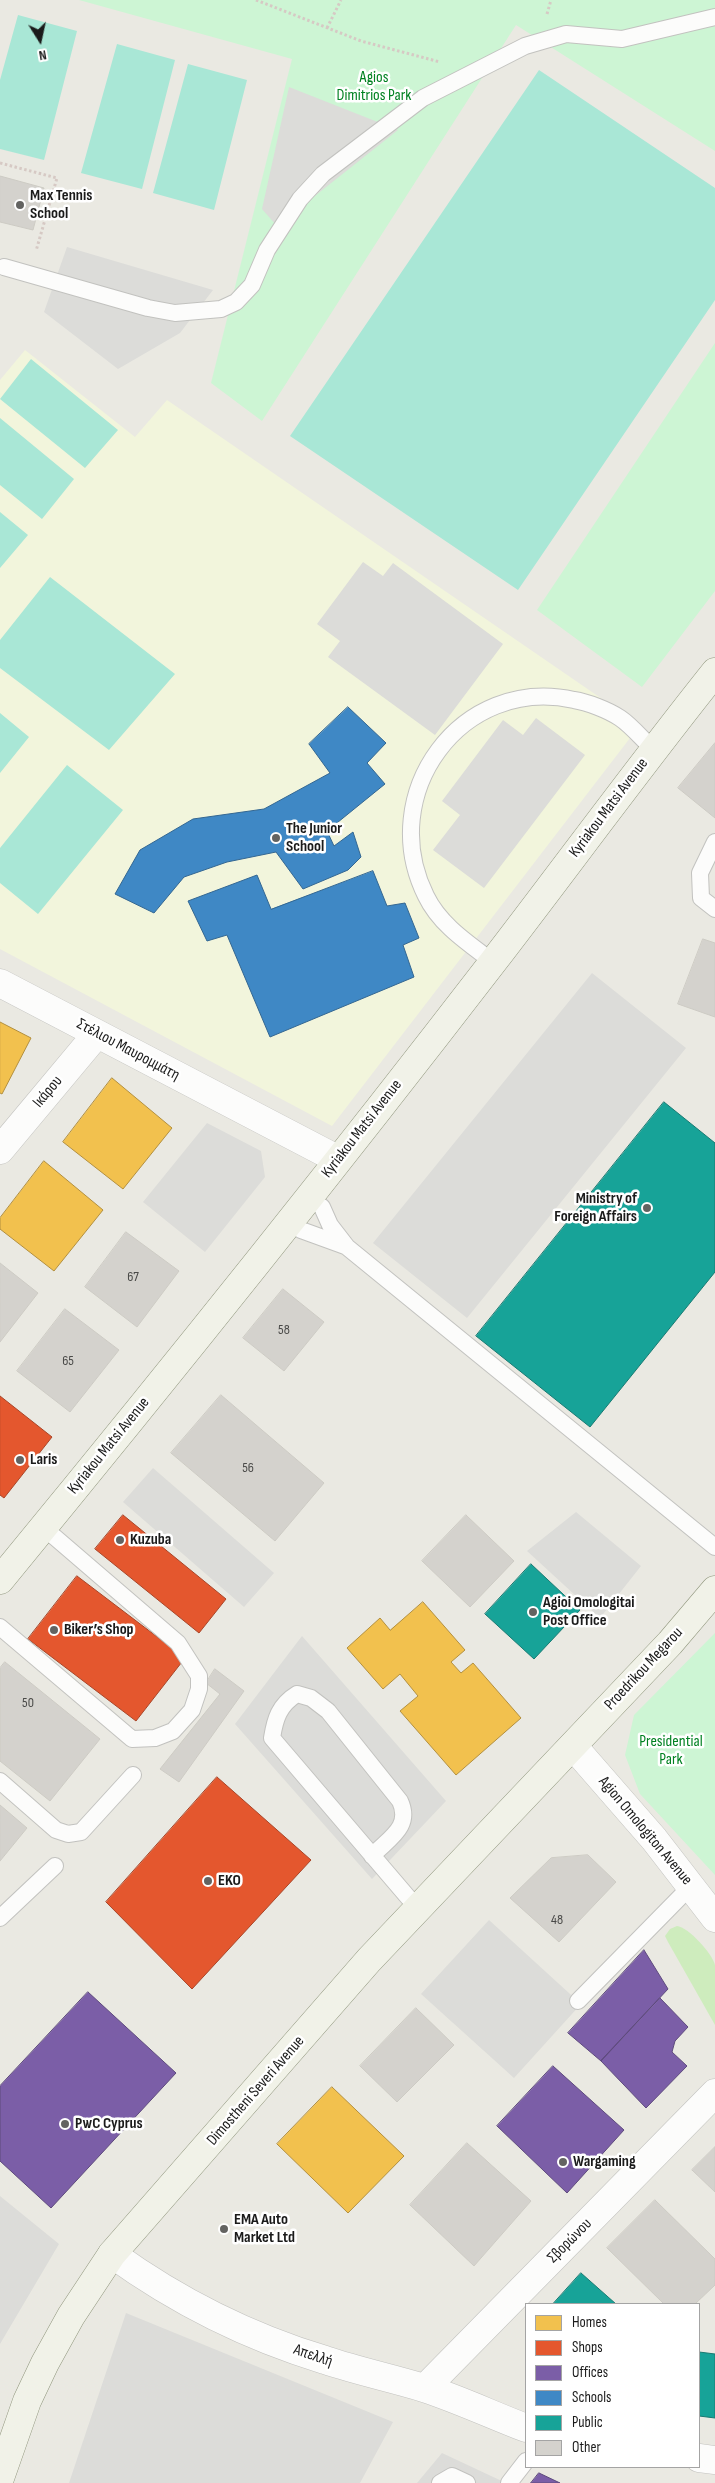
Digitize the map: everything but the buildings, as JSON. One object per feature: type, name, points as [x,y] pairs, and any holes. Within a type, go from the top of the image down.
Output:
[{"type":"main road","name":"Kyriakou Matsi Avenue","points":[[0,1580],[309,1197],[493,962],[653,749],[715,672]]},
{"type":"main road","name":"Proedrikou Megarou","points":[[573,1746],[670,1643],[715,1590]]},
{"type":"main road","name":"Dimostheni Severi Avenue","points":[[0,2478],[27,2402],[45,2363],[71,2316],[112,2254],[369,1960],[573,1746]]},
{"type":"street","name":"Στέλιου Μαυρομμάτη","points":[[0,983],[96,1035],[338,1159]]},
{"type":"street","name":"Ικάρου","points":[[0,1150],[96,1035]]},
{"type":"street","name":"Agion Omologiton Avenue","points":[[573,1746],[654,1839],[715,1918]]},
{"type":"street","name":"Σβορώνου","points":[[425,2388],[715,2093]]},
{"type":"street","name":"Απελλή","points":[[112,2254],[150,2282],[195,2307],[267,2340],[323,2360],[425,2388],[525,2428]]},
{"type":"street","points":[[700,2458],[715,2460]]},
{"type":"lane","points":[[4,267],[148,308],[175,313],[221,309],[236,302],[252,285],[267,250],[300,198],[322,174],[423,98],[526,46],[566,34],[622,39],[715,17]]},
{"type":"lane","points":[[493,962],[452,932],[426,897],[412,860],[410,821],[419,782],[439,748],[468,721],[492,708],[518,699],[537,696],[576,700],[619,718],[653,749]]},
{"type":"lane","points":[[715,842],[700,873],[701,898],[715,908]]},
{"type":"lane","points":[[309,1197],[322,1207],[330,1225],[347,1247],[715,1547]]},
{"type":"lane","points":[[290,1221],[302,1230],[347,1247]]},
{"type":"lane","points":[[0,1627],[132,1739],[155,1738],[173,1731],[192,1710],[199,1689],[199,1676],[178,1643],[43,1527]]},
{"type":"lane","points":[[372,1856],[403,1825],[405,1812],[400,1801],[328,1711],[311,1698],[296,1694],[285,1701],[274,1720],[272,1738],[372,1856],[418,1909]]},
{"type":"lane","points":[[0,1781],[56,1830],[68,1834],[81,1832],[133,1775]]},
{"type":"lane","points":[[0,1918],[54,1866]]},
{"type":"lane","points":[[578,2001],[691,1886]]},
{"type":"lane","points":[[509,2483],[525,2462]]},
{"type":"lane","points":[[440,2483],[452,2476],[467,2483]]},
{"type":"path","points":[[256,0],[327,28],[406,55],[445,63]]},
{"type":"path","points":[[327,28],[341,0]]},
{"type":"path","points":[[0,162],[57,178],[29,274]]},
{"type":"shaded area","points":[[289,87],[398,130],[277,226],[262,209]]},
{"type":"shaded area","points":[[67,247],[213,290],[180,333],[118,369],[44,312]]},
{"type":"shaded area","name":"The Junior School","points":[[25,350],[135,437],[167,400],[640,725],[332,1126],[0,949],[0,380]]},
{"type":"shaded area","points":[[363,562],[383,576],[393,563],[503,644],[435,735],[328,657],[340,641],[317,624]]},
{"type":"shaded area","points":[[536,718],[585,755],[484,888],[433,850],[460,815],[442,801],[503,720],[523,735]]},
{"type":"shaded area","points":[[592,973],[686,1048],[467,1318],[373,1243]]},
{"type":"shaded area","points":[[207,1123],[261,1151],[265,1177],[205,1252],[143,1202]]},
{"type":"shaded area","points":[[153,1468],[274,1573],[244,1607],[123,1502]]},
{"type":"shaded area","points":[[576,1512],[641,1566],[600,1618],[527,1551]]},
{"type":"shaded area","points":[[302,1636],[446,1801],[372,1879],[235,1724]]},
{"type":"shaded area","points":[[489,1920],[581,2004],[514,2078],[421,1994]]},
{"type":"shaded area","points":[[0,2196],[59,2244],[0,2344]]},
{"type":"shaded area","points":[[126,2313],[393,2422],[360,2483],[69,2483]]},
{"type":"shaded area","points":[[442,2453],[506,2483],[417,2483]]},
{"type":"green space","name":"Agios Dimitrios Park","points":[[79,0],[715,0],[715,151],[516,25],[262,421],[211,383],[292,59]]},
{"type":"green space","points":[[18,15],[77,31],[44,160],[0,149],[0,80]]},
{"type":"green space","points":[[117,44],[175,60],[142,189],[81,173]]},
{"type":"green space","points":[[188,64],[247,80],[214,210],[153,193]]},
{"type":"green space","points":[[539,70],[715,188],[715,300],[518,590],[290,436]]},
{"type":"green space","points":[[715,343],[715,591],[642,687],[537,610]]},
{"type":"green space","points":[[31,359],[118,430],[85,468],[0,399]]},
{"type":"green space","points":[[0,418],[74,479],[42,519],[0,485]]},
{"type":"green space","points":[[0,512],[28,535],[0,568]]},
{"type":"green space","points":[[50,577],[175,674],[109,750],[0,668],[0,640]]},
{"type":"green space","points":[[0,713],[29,737],[0,773]]},
{"type":"green space","points":[[67,765],[123,810],[38,914],[0,883],[0,848]]},
{"type":"green space","name":"Presidential Park","points":[[715,1633],[715,1875],[640,1794],[625,1755],[634,1715]]},
{"type":"green space","points":[[677,1926],[682,1927],[699,1941],[715,1965],[715,2025],[665,1936],[670,1929]]},
{"type":"place","name":"Max Tennis School","points":[[20,205]]},
{"type":"place","name":"The Junior School","points":[[276,838]]},
{"type":"place","name":"Ministry of Foreign Affairs","points":[[647,1208]]},
{"type":"place","name":"Laris","points":[[20,1460]]},
{"type":"place","name":"Kuzuba","points":[[120,1540]]},
{"type":"place","name":"Agioi Omologitai Post Office","points":[[533,1612]]},
{"type":"place","name":"Biker’s Shop","points":[[54,1630]]},
{"type":"place","name":"EKO","points":[[208,1881]]},
{"type":"place","name":"PwC Cyprus","points":[[65,2124]]},
{"type":"place","name":"Wargaming","points":[[563,2162]]},
{"type":"place","name":"EMA Auto Market Ltd","points":[[224,2229]]}]
